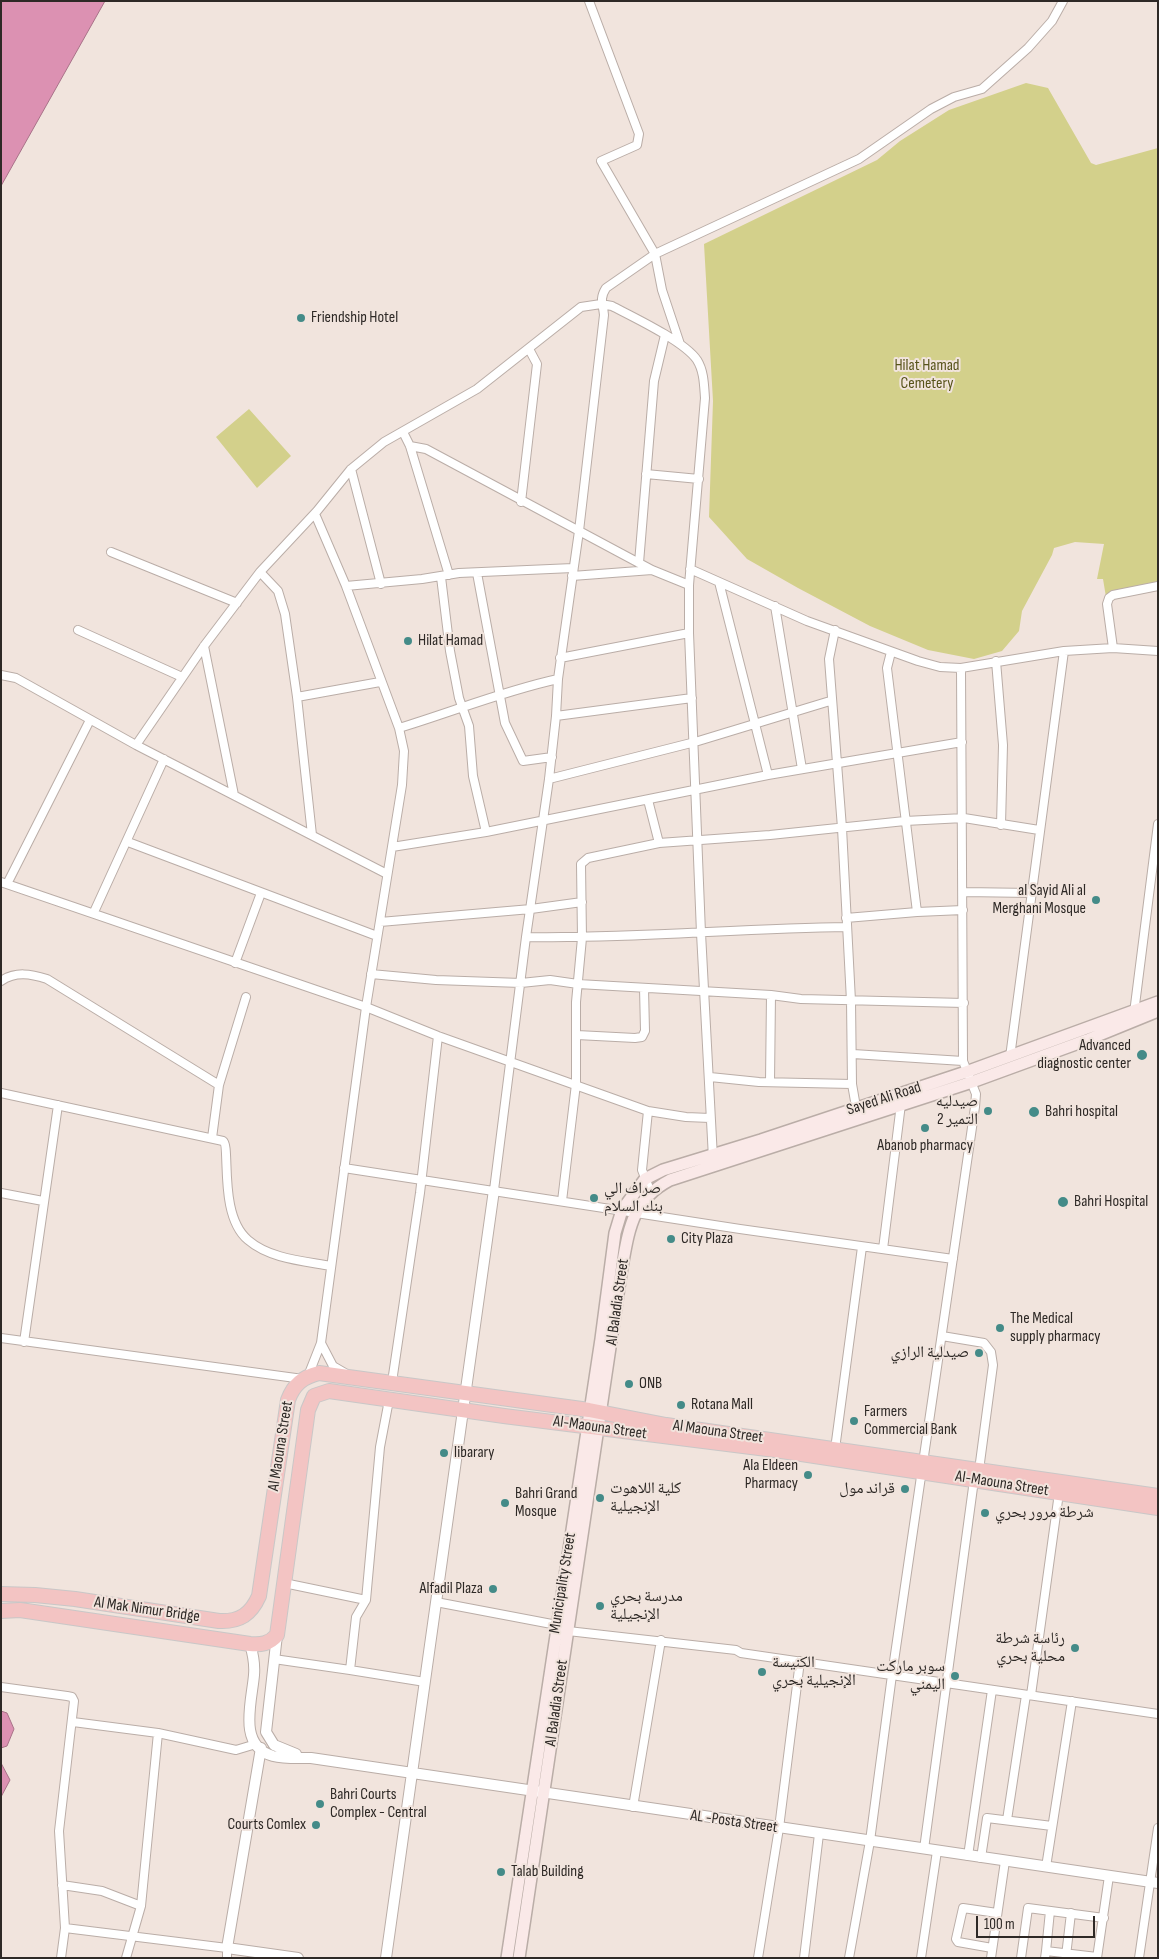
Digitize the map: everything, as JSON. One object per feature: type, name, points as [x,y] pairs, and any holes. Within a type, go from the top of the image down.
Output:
[{"type":"highway","name":"Al Maouna Street","points":[[256,1604],[263,1574],[280,1444],[288,1400],[292,1390],[305,1377],[319,1373],[595,1411],[835,1449],[922,1467],[976,1475],[1158,1496]]},
{"type":"highway","name":"Al-Maouna Street","points":[[277,1635],[310,1401],[318,1393],[329,1391],[592,1427],[922,1467]]},
{"type":"highway","name":"Al-Maouna Street","points":[[976,1475],[1059,1493],[1158,1508]]},
{"type":"highway","name":"Al Mak Nimur Bridge","points":[[1,1594],[35,1594],[225,1621],[247,1614],[256,1604]]},
{"type":"highway","points":[[256,1604],[262,1600],[270,1601],[280,1611]]},
{"type":"highway","points":[[1,1610],[39,1613],[250,1644],[265,1644],[277,1635]]},
{"type":"main road","name":"Sayed Ali Road","points":[[622,1210],[645,1179],[663,1170],[714,1160],[901,1104],[967,1072],[1088,1040],[1158,1002]]},
{"type":"main road","name":"Sayed Ali Road","points":[[637,1212],[651,1193],[670,1180],[714,1160],[856,1107],[967,1072],[1134,1015],[1158,1011]]},
{"type":"main road","points":[[606,1340],[615,1233],[622,1210]]},
{"type":"main road","name":"Al Baladia Street","points":[[519,1958],[568,1630],[592,1427],[606,1340],[630,1226],[637,1212]]},
{"type":"main road","name":"Municipality Street","points":[[507,1958],[557,1625],[592,1427]]},
{"type":"main road","points":[[510,1937],[522,1940]]},
{"type":"street","points":[[589,1],[639,134],[637,145],[601,161],[655,254],[662,290],[680,344]]},
{"type":"street","points":[[386,1958],[494,1190],[526,937],[552,756],[560,658],[579,531],[604,315],[601,304],[602,293],[606,288],[655,254],[859,159],[931,109],[954,97],[982,89],[1028,48],[1052,21],[1063,1]]},
{"type":"street","points":[[136,745],[204,646],[260,572],[315,514],[351,469],[372,450],[477,388],[581,307],[601,304],[632,316],[680,344],[697,360],[704,382],[705,398],[690,569],[689,633],[695,742],[701,933],[706,991],[710,1118],[714,1160]]},
{"type":"street","points":[[639,563],[656,366],[665,335]]},
{"type":"street","points":[[521,502],[537,364],[528,349]]},
{"type":"street","points":[[403,432],[410,446],[449,575]]},
{"type":"street","points":[[410,446],[426,450],[652,570],[689,585]]},
{"type":"street","points":[[351,469],[381,584]]},
{"type":"street","points":[[646,474],[699,479]]},
{"type":"street","points":[[1,1338],[305,1377],[321,1343],[366,1007],[402,785],[404,751],[399,728],[380,682],[346,586],[315,514]]},
{"type":"street","points":[[111,552],[237,603]]},
{"type":"street","points":[[690,569],[807,621],[891,652],[940,667],[961,668],[1064,651],[1113,648],[1158,651]]},
{"type":"street","points":[[346,586],[477,573],[652,570]]},
{"type":"street","points":[[260,572],[278,591],[282,601],[297,697],[312,835]]},
{"type":"street","points":[[477,573],[505,723],[523,761],[552,756]]},
{"type":"street","points":[[441,577],[450,651],[459,698],[469,726],[473,776],[486,832]]},
{"type":"street","points":[[719,582],[768,775]]},
{"type":"street","points":[[1113,648],[1107,604],[1109,598],[1113,594],[1157,588]]},
{"type":"street","points":[[775,606],[802,768]]},
{"type":"street","points":[[78,630],[182,677]]},
{"type":"street","points":[[835,630],[828,659],[842,828],[851,1001],[852,1084],[856,1107]]},
{"type":"street","points":[[560,658],[689,633]]},
{"type":"street","points":[[204,646],[234,795]]},
{"type":"street","points":[[1010,1057],[1038,830],[1064,651]]},
{"type":"street","points":[[891,652],[887,668],[917,912]]},
{"type":"street","points":[[996,661],[1003,745],[1001,825]]},
{"type":"street","points":[[849,1958],[870,1842],[922,1467],[976,1108],[976,1094],[967,1072],[964,1004],[964,818],[961,668]]},
{"type":"street","points":[[1,675],[16,678],[136,745],[387,874]]},
{"type":"street","points":[[399,728],[463,709],[500,695],[558,679]]},
{"type":"street","points":[[297,697],[380,682]]},
{"type":"street","points":[[556,716],[692,698]]},
{"type":"street","points":[[549,779],[695,742],[830,701]]},
{"type":"street","points":[[90,720],[4,883],[94,912],[235,963],[366,1007],[511,1063],[576,1084],[648,1111],[686,1117],[710,1118]]},
{"type":"street","points":[[392,847],[486,832],[802,768],[962,742]]},
{"type":"street","points":[[94,912],[128,842],[164,759]]},
{"type":"street","points":[[648,800],[659,843]]},
{"type":"street","points":[[562,1201],[576,1084],[578,984],[582,938],[581,864],[588,858],[659,843],[698,839],[770,836],[905,821],[964,818],[1038,830]]},
{"type":"street","points":[[1134,1015],[1158,824]]},
{"type":"street","points":[[128,842],[378,936]]},
{"type":"street","points":[[964,892],[1031,893]]},
{"type":"street","points":[[235,963],[261,893]]},
{"type":"street","points":[[380,922],[530,909],[582,902]]},
{"type":"street","points":[[846,918],[963,910]]},
{"type":"street","points":[[526,937],[582,938],[798,927],[847,927]]},
{"type":"street","points":[[1,981],[19,974],[33,974],[47,979],[219,1086]]},
{"type":"street","points":[[371,974],[436,980],[521,983],[550,980],[578,984],[851,1001],[964,1004]]},
{"type":"street","points":[[577,1035],[642,1037],[645,1031],[644,988]]},
{"type":"street","points":[[770,1082],[771,995]]},
{"type":"street","points":[[212,1138],[219,1086],[246,997]]},
{"type":"street","points":[[392,1382],[438,1036]]},
{"type":"street","points":[[853,1054],[967,1072]]},
{"type":"street","points":[[710,1078],[852,1084]]},
{"type":"street","points":[[1,1094],[212,1138],[227,1143],[226,1188],[230,1209],[237,1227],[247,1240],[282,1257],[331,1266]]},
{"type":"street","points":[[883,1249],[901,1104]]},
{"type":"street","points":[[24,1342],[58,1105]]},
{"type":"street","points":[[648,1111],[642,1170],[651,1193]]},
{"type":"street","points":[[344,1168],[862,1247],[953,1259]]},
{"type":"street","points":[[1,1193],[43,1201]]},
{"type":"street","points":[[835,1449],[862,1247]]},
{"type":"street","points":[[924,1849],[993,1365],[991,1352],[984,1343],[942,1336]]},
{"type":"street","points":[[321,1343],[333,1366],[350,1377]]},
{"type":"street","points":[[350,1670],[356,1617],[366,1600],[380,1448],[389,1400]]},
{"type":"street","points":[[1007,1820],[1059,1493]]},
{"type":"street","points":[[284,1583],[366,1600]]},
{"type":"street","points":[[436,1602],[557,1625]]},
{"type":"street","points":[[568,1630],[736,1650],[741,1653],[800,1662],[1158,1714]]},
{"type":"street","points":[[277,1635],[266,1732],[274,1745],[311,1758]]},
{"type":"street","points":[[633,1807],[661,1640]]},
{"type":"street","points":[[250,1644],[254,1667],[249,1726],[259,1746],[274,1756],[311,1758]]},
{"type":"street","points":[[274,1659],[425,1682]]},
{"type":"street","points":[[758,1958],[779,1828],[800,1662]]},
{"type":"street","points":[[1,1687],[72,1697],[74,1701],[59,1831],[65,1928],[62,1958]]},
{"type":"street","points":[[968,1856],[992,1690]]},
{"type":"street","points":[[1046,1867],[1072,1701]]},
{"type":"street","points":[[73,1722],[158,1733],[236,1750],[259,1746]]},
{"type":"street","points":[[126,1958],[141,1906],[158,1733]]},
{"type":"street","points":[[227,1953],[259,1746]]},
{"type":"street","name":"AL -Posta Street","points":[[311,1758],[1154,1883]]},
{"type":"street","points":[[981,1858],[987,1818],[1052,1826]]},
{"type":"street","points":[[1139,1958],[1154,1883],[1158,1828]]},
{"type":"street","points":[[804,1958],[819,1834]]},
{"type":"street","points":[[921,1958],[937,1851]]},
{"type":"street","points":[[991,1958],[1005,1861]]},
{"type":"street","points":[[1050,1910],[1045,1954],[1097,1957],[1109,1876]]},
{"type":"street","points":[[62,1885],[102,1891],[141,1906]]},
{"type":"street","points":[[992,1948],[958,1942],[956,1939],[963,1908],[997,1913]]},
{"type":"street","points":[[1021,1958],[1028,1908],[1104,1918]]},
{"type":"street","points":[[1066,1955],[1071,1913]]},
{"type":"street","points":[[65,1928],[227,1953],[298,1958]]},
{"type":"green space","name":"Hilat Hamad Cemetery","points":[[1026,83],[1048,88],[1091,163],[1096,165],[1158,148],[1158,589],[1106,597],[1103,579],[1097,579],[1104,544],[1075,542],[1054,548],[1022,611],[1019,631],[1002,651],[974,659],[928,650],[870,626],[798,588],[747,559],[709,517],[713,401],[704,244],[877,160],[900,141],[949,110]]},
{"type":"green space","points":[[249,409],[291,456],[257,488],[216,437]]},
{"type":"shaded area","points":[[1,1],[105,1],[1,186]]},
{"type":"shaded area","points":[[1,1711],[7,1713],[14,1729],[7,1746],[1,1748]]},
{"type":"shaded area","points":[[1,1763],[10,1780],[1,1797]]},
{"type":"place","name":"Friendship Hotel","points":[[301,318]]},
{"type":"place","name":"Hilat Hamad","points":[[408,641]]},
{"type":"place","name":"al Sayid Ali al Merghani Mosque","points":[[1096,900]]},
{"type":"place","name":"Advanced diagnostic center","points":[[1142,1055]]},
{"type":"place","name":"صيدليه التمير 2","points":[[988,1111]]},
{"type":"place","name":"Bahri hospital","points":[[1034,1112]]},
{"type":"place","name":"Abanob pharmacy","points":[[925,1128]]},
{"type":"place","name":"صراف الي بنك السلام","points":[[594,1198]]},
{"type":"place","name":"Bahri Hospital","points":[[1063,1202]]},
{"type":"place","name":"City Plaza","points":[[671,1239]]},
{"type":"place","name":"The Medical supply pharmacy","points":[[1000,1328]]},
{"type":"place","name":"صيدلية الرازي","points":[[979,1353]]},
{"type":"place","name":"ONB","points":[[629,1384]]},
{"type":"place","name":"Rotana Mall","points":[[681,1405]]},
{"type":"place","name":"Farmers Commercial Bank","points":[[854,1421]]},
{"type":"place","name":"libarary","points":[[444,1453]]},
{"type":"place","name":"Ala Eldeen Pharmacy","points":[[808,1475]]},
{"type":"place","name":"قراند مول","points":[[905,1489]]},
{"type":"place","name":"كلية اللاهوت الإنجيلية","points":[[600,1498]]},
{"type":"place","name":"Bahri Grand Mosque","points":[[505,1503]]},
{"type":"place","name":"شرطة مرور بحري","points":[[985,1513]]},
{"type":"place","name":"Alfadil Plaza","points":[[493,1589]]},
{"type":"place","name":"مدرسة بحري الإنجيلية","points":[[600,1606]]},
{"type":"place","name":"رئاسة شرطة محلية بحري","points":[[1075,1648]]},
{"type":"place","name":"الكنيسة الإنجيلية بحري","points":[[762,1672]]},
{"type":"place","name":"سوبر ماركت اليمني","points":[[955,1676]]},
{"type":"place","name":"Bahri Courts Complex - Central","points":[[320,1804]]},
{"type":"place","name":"Courts Comlex","points":[[316,1825]]},
{"type":"place","name":"Talab Building","points":[[501,1872]]}]
